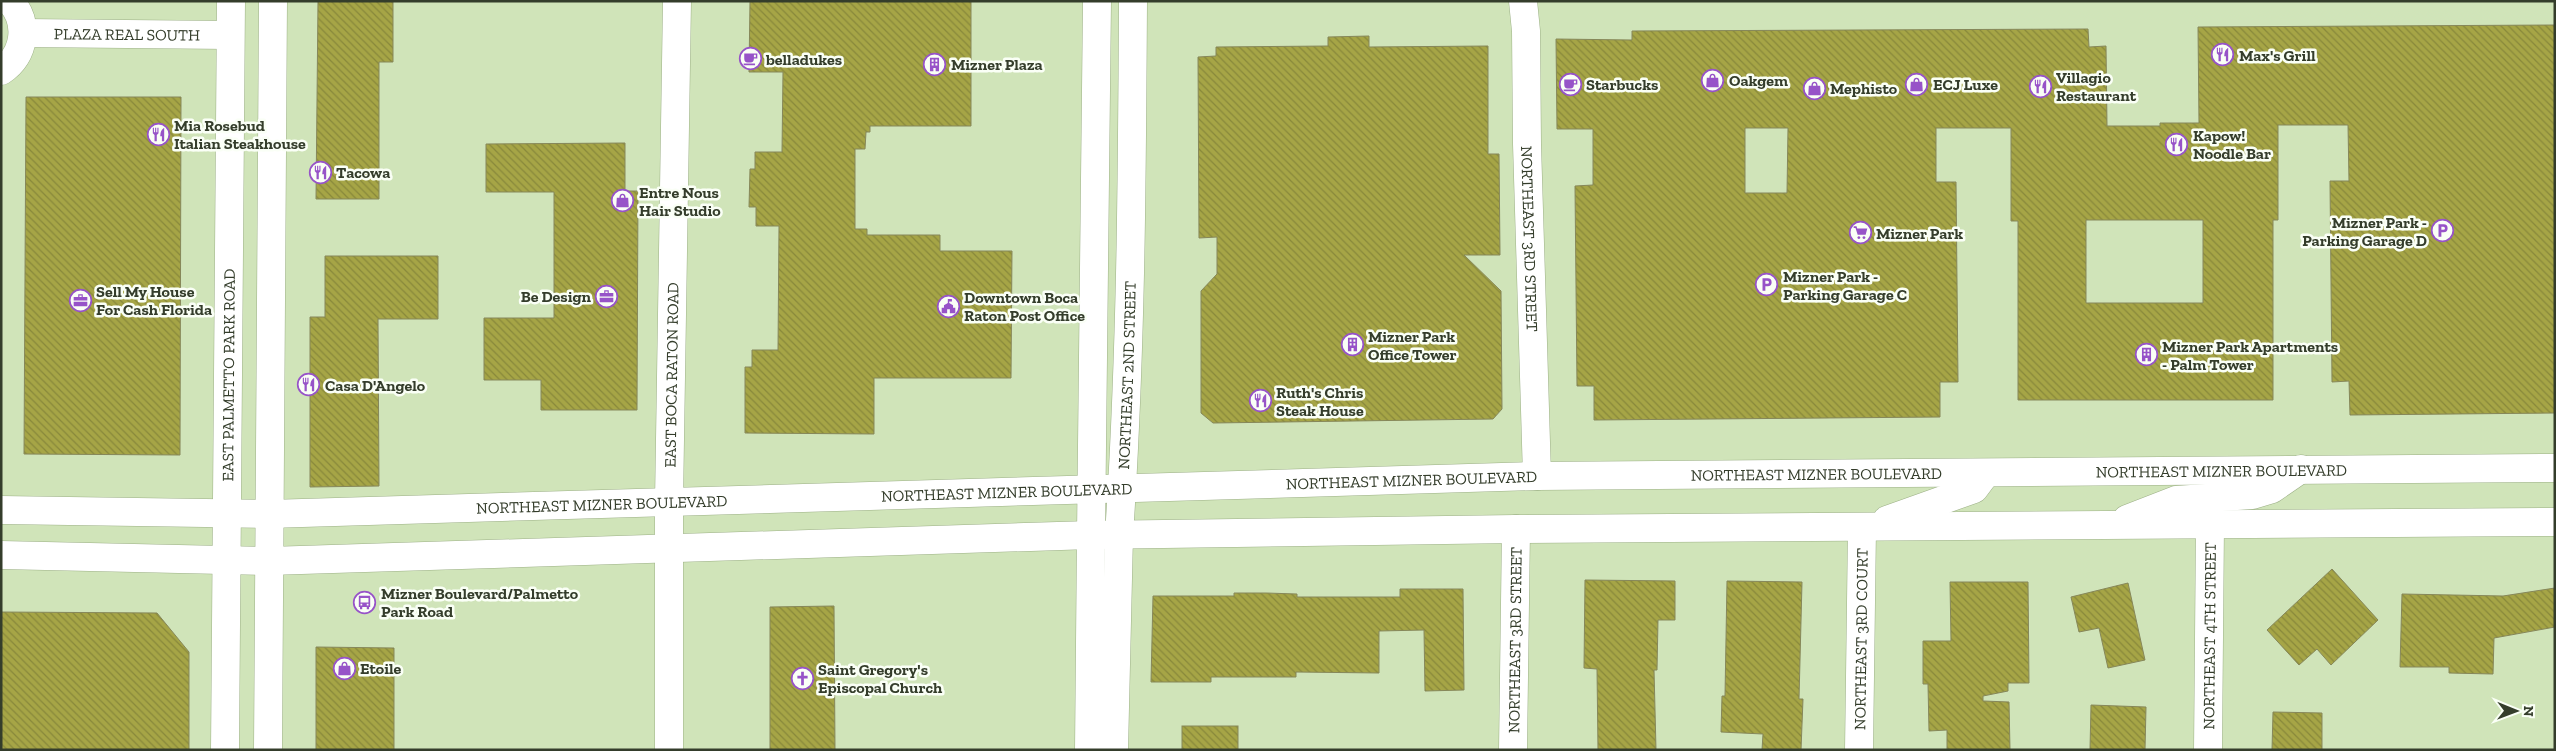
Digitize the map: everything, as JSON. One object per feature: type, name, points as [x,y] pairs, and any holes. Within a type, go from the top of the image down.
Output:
[{"type":"main road","points":[[1,72],[14,61],[21,48],[23,33],[21,19],[10,1]]},
{"type":"main road","name":"EAST PALMETTO PARK ROAD","points":[[226,750],[226,514],[231,1]]},
{"type":"main road","points":[[268,750],[273,1]]},
{"type":"main road","name":"EAST BOCA RATON ROAD","points":[[668,750],[669,502],[677,1]]},
{"type":"main road","name":"NORTHEAST 2ND STREET","points":[[1097,1],[1091,535],[1102,748]]},
{"type":"main road","name":"NORTHEAST 2ND STREET","points":[[1102,748],[1122,490],[1132,208],[1133,1]]},
{"type":"main road","name":"NORTHEAST 3RD STREET","points":[[1523,1],[1526,31],[1527,144],[1537,476]]},
{"type":"main road","name":"PLAZA REAL SOUTH","points":[[23,33],[230,35]]},
{"type":"main road","name":"NORTHEAST MIZNER BOULEVARD","points":[[1,510],[269,514],[1122,490],[1537,476],[2555,468]]},
{"type":"main road","points":[[2112,525],[2176,500],[2230,497],[2265,491],[2300,469]]},
{"type":"main road","points":[[1862,528],[1974,489],[1986,473]]},
{"type":"main road","points":[[1,555],[269,560],[1119,534],[1516,529],[2555,522]]},
{"type":"main road","name":"NORTHEAST 4TH STREET","points":[[2208,750],[2210,524]]},
{"type":"main road","name":"NORTHEAST 3RD COURT","points":[[1859,750],[1862,528]]},
{"type":"main road","name":"NORTHEAST 3RD STREET","points":[[1513,750],[1516,529]]},
{"type":"building","points":[[318,1],[393,1],[393,62],[379,62],[379,199],[316,199]]},
{"type":"building","points":[[750,1],[971,1],[971,126],[870,126],[870,132],[866,132],[865,149],[855,149],[855,229],[867,229],[867,235],[940,235],[940,251],[1012,251],[1011,378],[874,378],[874,434],[745,433],[745,367],[752,367],[752,350],[778,350],[779,226],[756,226],[756,207],[749,207],[750,169],[755,169],[755,152],[782,152],[783,72],[749,72]]},
{"type":"building","points":[[2555,25],[2555,413],[2350,415],[2349,381],[2332,382],[2330,181],[2349,181],[2348,125],[2278,125],[2278,220],[2273,220],[2273,400],[2018,400],[2018,221],[2011,221],[2011,128],[1936,128],[1936,182],[1956,182],[1958,382],[1940,382],[1940,417],[1594,420],[1594,386],[1577,386],[1575,186],[1593,185],[1593,129],[1557,129],[1556,39],[1632,40],[1632,31],[2088,29],[2089,47],[2106,46],[2107,126],[2160,126],[2160,123],[2199,123],[2198,27]],"holes":[[[1745,128],[1788,128],[1787,193],[1745,193]],[[2086,220],[2203,220],[2203,303],[2086,303]]]},
{"type":"building","points":[[1369,36],[1369,47],[1488,46],[1488,154],[1499,154],[1500,255],[1464,255],[1501,291],[1502,409],[1493,419],[1213,423],[1201,413],[1201,291],[1217,274],[1217,237],[1199,238],[1198,57],[1216,56],[1216,47],[1328,46],[1328,37]]},
{"type":"building","points":[[26,97],[181,97],[180,455],[24,454]]},
{"type":"building","points":[[625,143],[625,191],[638,191],[637,410],[541,410],[541,380],[484,380],[484,318],[554,318],[554,192],[486,192],[486,144]]},
{"type":"building","points":[[325,256],[438,256],[438,319],[378,319],[379,486],[310,487],[310,317],[325,317]]},
{"type":"building","points":[[2332,569],[2378,620],[2331,665],[2317,649],[2299,665],[2267,630]]},
{"type":"building","points":[[1585,580],[1675,581],[1675,620],[1658,620],[1657,670],[1654,670],[1656,750],[1598,750],[1597,669],[1584,668]]},
{"type":"building","points":[[1727,581],[1802,582],[1799,699],[1803,699],[1801,750],[1762,750],[1763,734],[1721,732],[1722,696],[1725,696]]},
{"type":"building","points":[[1950,582],[2028,582],[2029,683],[2008,683],[2008,691],[1983,696],[1983,701],[2009,702],[2010,750],[1947,750],[1947,730],[1929,731],[1928,684],[1923,684],[1923,641],[1951,641]]},
{"type":"building","points":[[2128,583],[2145,660],[2108,668],[2099,628],[2079,632],[2071,597]]},
{"type":"building","points":[[2555,588],[2555,627],[2494,638],[2493,674],[2449,673],[2449,667],[2400,667],[2402,594],[2503,596]]},
{"type":"building","points":[[1400,589],[1463,589],[1464,690],[1425,691],[1424,630],[1379,631],[1379,673],[1296,672],[1296,677],[1211,677],[1211,682],[1151,682],[1153,596],[1234,596],[1234,593],[1266,593],[1297,594],[1297,597],[1400,597]]},
{"type":"building","name":"Saint Gregory's Episcopal Church","points":[[834,606],[835,750],[770,750],[770,607]]},
{"type":"building","points":[[1,612],[157,613],[189,652],[189,750],[1,750]]},
{"type":"building","points":[[316,647],[394,648],[394,750],[316,750]]},
{"type":"building","points":[[2091,705],[2146,707],[2145,750],[2090,750]]},
{"type":"building","points":[[2273,712],[2322,713],[2322,750],[2272,750]]},
{"type":"building","points":[[1182,726],[1238,726],[1238,750],[1182,750]]},
{"type":"place","name":"Max's Grill","points":[[2223,55]]},
{"type":"place","name":"belladukes","points":[[750,59]]},
{"type":"place","name":"Mizner Plaza","points":[[935,64]]},
{"type":"place","name":"Oakgem","points":[[1713,80]]},
{"type":"place","name":"Starbucks","points":[[1570,84]]},
{"type":"place","name":"ECJ Luxe","points":[[1917,84]]},
{"type":"place","name":"Villagio Restaurant","points":[[2040,86]]},
{"type":"place","name":"Mephisto","points":[[1814,88]]},
{"type":"place","name":"Mia Rosebud Italian Steakhouse","points":[[158,134]]},
{"type":"place","name":"Kapow! Noodle Bar","points":[[2177,144]]},
{"type":"place","name":"Tacowa","points":[[320,172]]},
{"type":"place","name":"Entre Nous Hair Studio","points":[[623,201]]},
{"type":"place","name":"Mizner Park - Parking Garage D","points":[[2443,231]]},
{"type":"place","name":"Mizner Park","points":[[1860,233]]},
{"type":"place","name":"Mizner Park - Parking Garage C","points":[[1767,285]]},
{"type":"place","name":"Be Design","points":[[607,296]]},
{"type":"place","name":"Sell My House For Cash Florida","points":[[80,300]]},
{"type":"place","name":"Downtown Boca Raton Post Office","points":[[948,306]]},
{"type":"place","name":"Mizner Park Office Tower","points":[[1352,345]]},
{"type":"place","name":"Mizner Park Apartments - Palm Tower","points":[[2146,355]]},
{"type":"place","name":"Casa D'Angelo","points":[[309,385]]},
{"type":"place","name":"Ruth's Chris Steak House","points":[[1260,401]]},
{"type":"place","name":"Mizner Boulevard/Palmetto Park Road","points":[[365,602]]},
{"type":"place","name":"Etoile","points":[[344,668]]},
{"type":"place","name":"Saint Gregory's Episcopal Church","points":[[802,678]]}]
